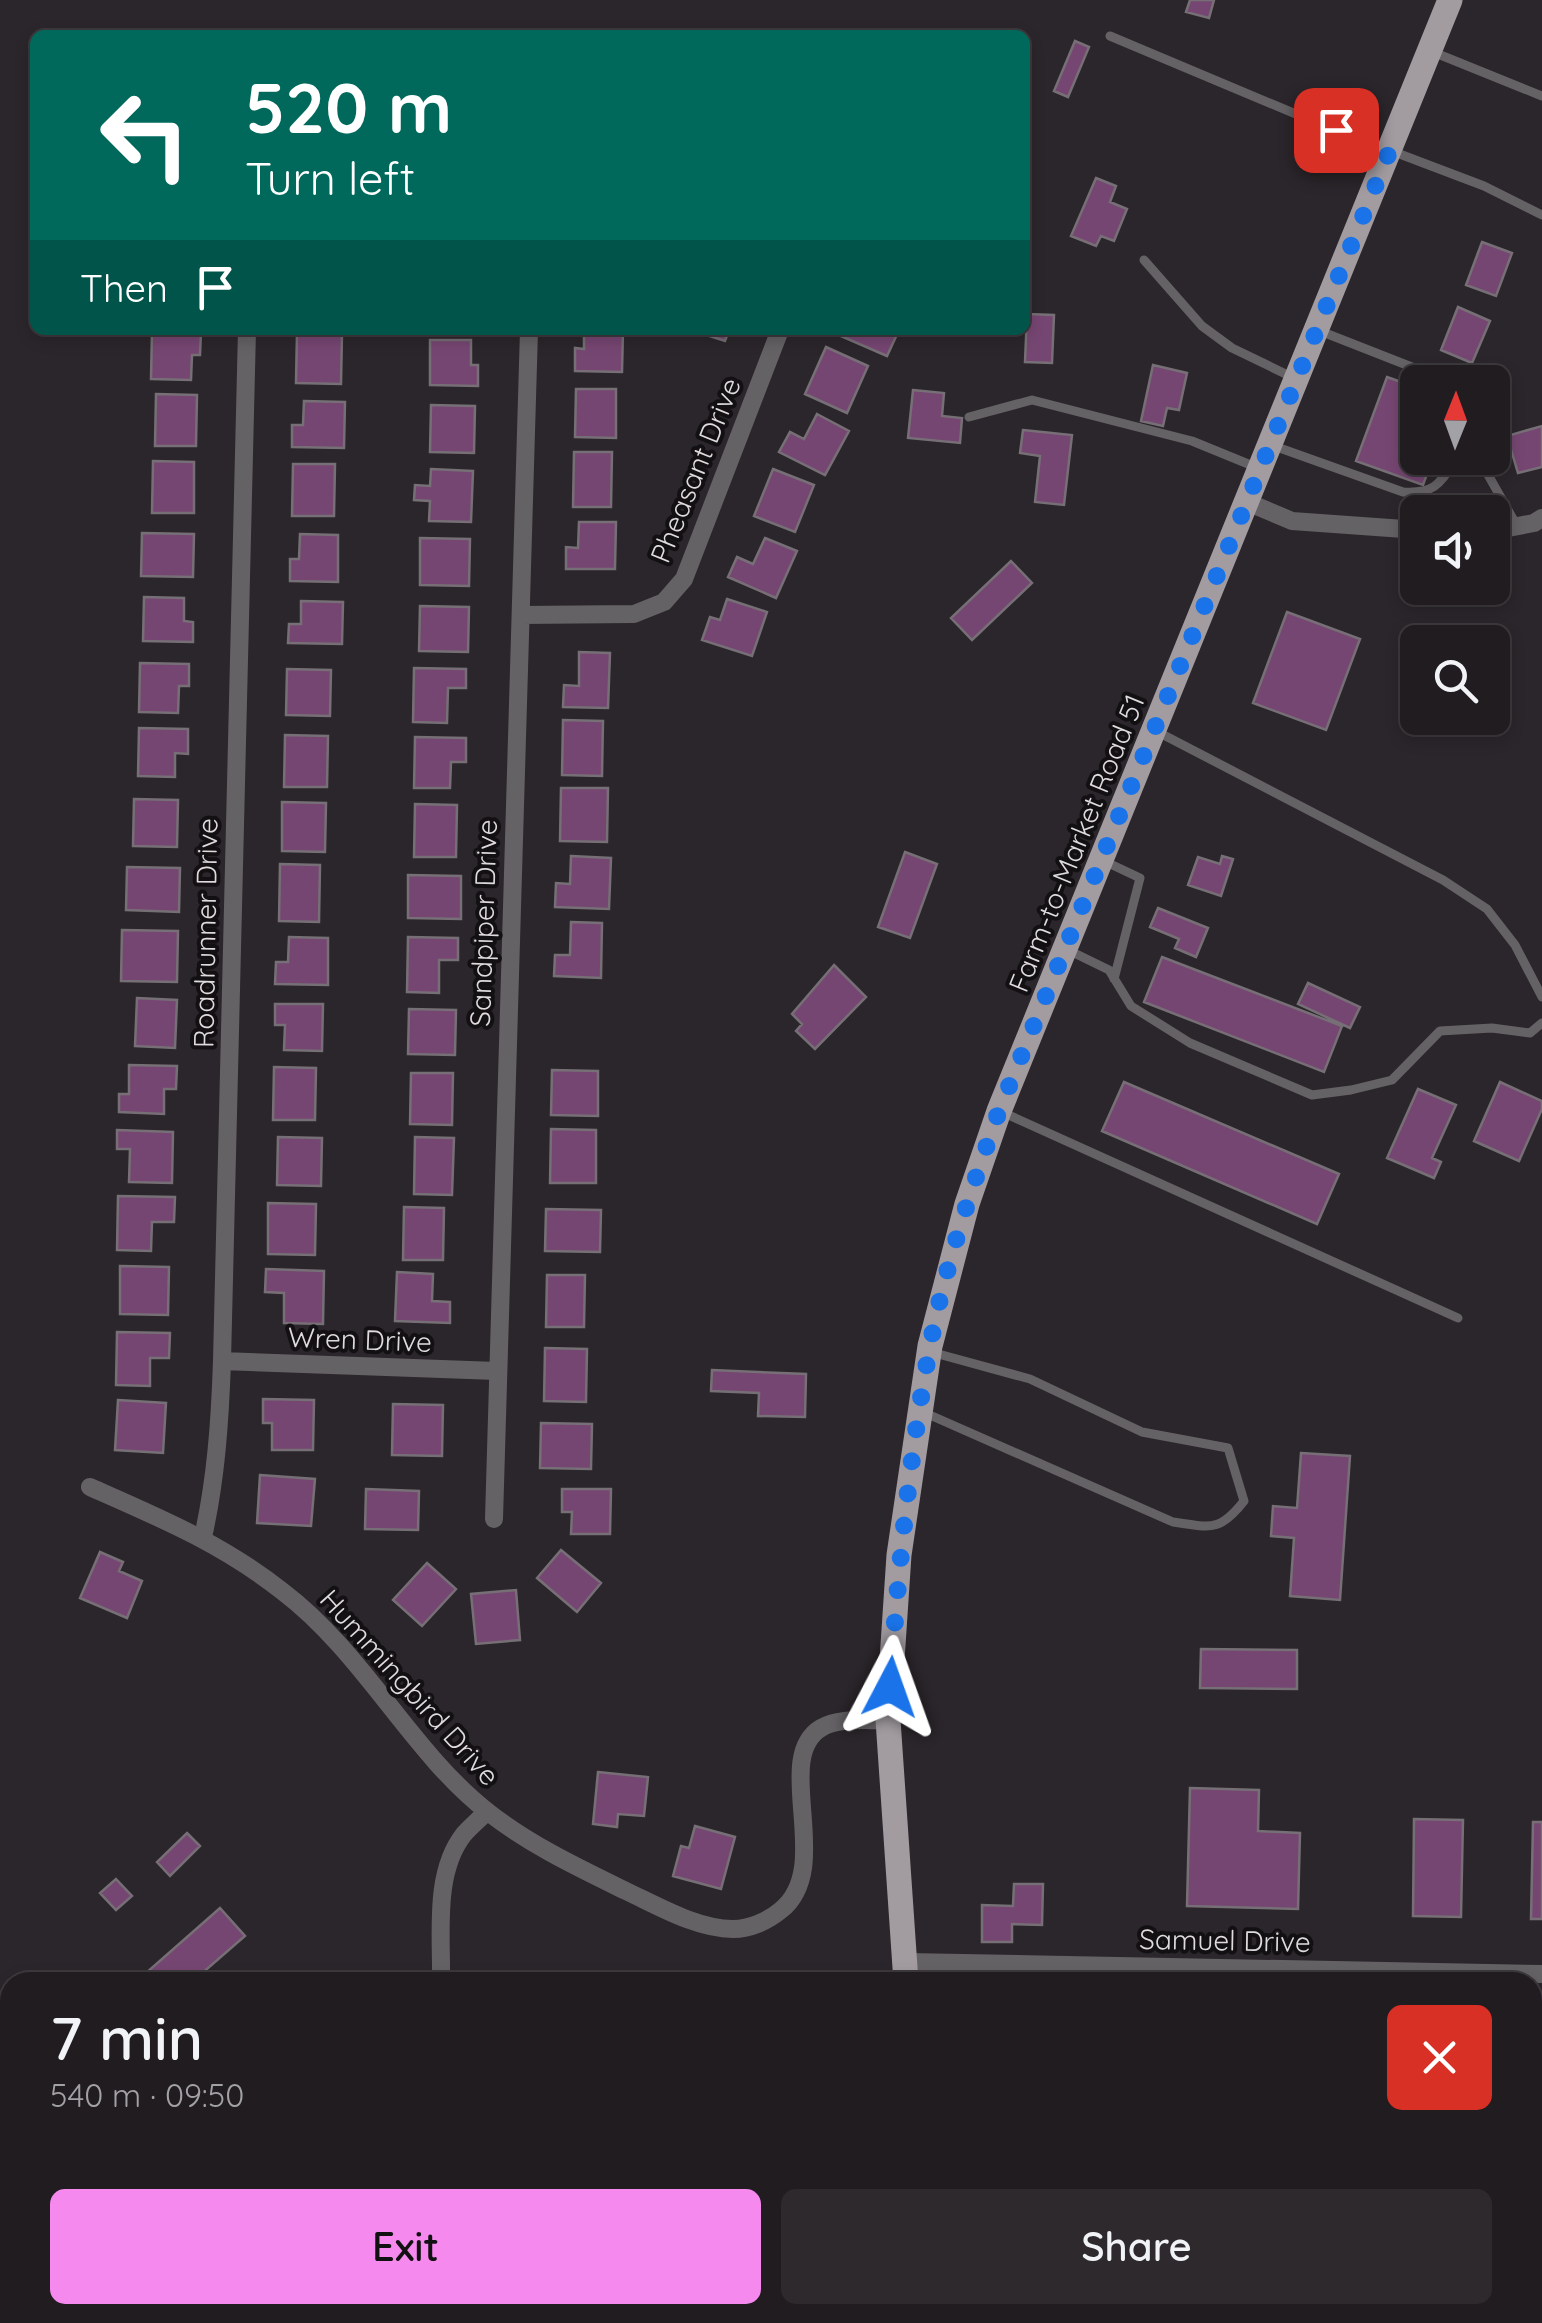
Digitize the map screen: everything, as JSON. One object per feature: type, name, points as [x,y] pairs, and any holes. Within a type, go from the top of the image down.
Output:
[{"type":"main road","name":"Farm-to-Market Road 51","points":[[906,1972],[888,1720],[899,1555],[930,1352],[967,1204],[999,1111],[1450,0]]},
{"type":"street","name":"Roadrunner Drive","points":[[202,1537],[220,1426],[247,335]]},
{"type":"street","name":"Sandpiper Drive","points":[[494,1519],[530,335]]},
{"type":"street","name":"Pheasant Drive","points":[[521,615],[634,614],[664,602],[684,579],[778,335]]},
{"type":"street","points":[[1248,502],[1292,521],[1400,529]]},
{"type":"street","points":[[1510,527],[1542,518]]},
{"type":"street","name":"Wren Drive","points":[[222,1361],[496,1371]]},
{"type":"street","name":"Hummingbird Drive","points":[[90,1487],[202,1537],[284,1591],[342,1644],[440,1764],[487,1811],[564,1861],[704,1924],[734,1929],[768,1921],[790,1903],[802,1882],[804,1746],[820,1728],[840,1721],[888,1720]]},
{"type":"street","points":[[441,1972],[443,1894],[449,1860],[463,1835],[487,1811]]},
{"type":"lane","points":[[1110,36],[1310,120],[1484,186],[1542,214]]},
{"type":"lane","points":[[1430,50],[1542,96]]},
{"type":"lane","points":[[1144,260],[1202,326],[1232,348],[1297,379]]},
{"type":"lane","points":[[1317,330],[1407,365]]},
{"type":"lane","points":[[969,417],[1032,400],[1192,441],[1260,470]]},
{"type":"lane","points":[[1270,444],[1403,492],[1422,493],[1437,486],[1445,475]]},
{"type":"lane","points":[[1488,475],[1517,526]]},
{"type":"lane","points":[[1154,730],[1443,880],[1487,909],[1515,945],[1542,997]]},
{"type":"lane","points":[[1102,860],[1140,878],[1114,978]]},
{"type":"lane","points":[[1065,949],[1109,970],[1132,1006],[1190,1043],[1312,1094],[1392,1080],[1440,1031],[1466,1027],[1530,1033],[1541,1027]]},
{"type":"lane","points":[[999,1111],[1458,1318]]},
{"type":"lane","points":[[921,1411],[1173,1522],[1206,1526],[1228,1522],[1244,1501],[1228,1448],[1142,1432],[1030,1378],[930,1352]]},
{"type":"building","points":[[1190,0],[1214,0],[1209,18],[1186,12]]},
{"type":"building","points":[[1075,41],[1089,47],[1068,97],[1054,91]]},
{"type":"building","points":[[1096,178],[1116,186],[1110,202],[1127,209],[1114,241],[1101,236],[1096,246],[1071,236]]},
{"type":"building","points":[[1482,242],[1512,253],[1496,296],[1466,285]]},
{"type":"building","points":[[1458,307],[1490,321],[1472,363],[1441,350]]},
{"type":"building","points":[[1030,314],[1054,315],[1052,363],[1025,362]]},
{"type":"building","points":[[152,335],[201,335],[200,355],[192,355],[191,380],[151,379]]},
{"type":"building","points":[[297,335],[342,335],[341,384],[296,383]]},
{"type":"building","points":[[584,335],[623,335],[622,372],[575,371],[575,348],[584,349]]},
{"type":"building","points":[[839,335],[897,335],[887,356]]},
{"type":"building","points":[[430,340],[471,340],[471,365],[478,365],[478,386],[430,385]]},
{"type":"building","points":[[826,347],[868,366],[847,413],[805,394]]},
{"type":"building","points":[[1153,365],[1187,373],[1179,410],[1167,408],[1163,426],[1141,421]]},
{"type":"building","points":[[1387,377],[1400,382],[1400,475],[1427,475],[1423,485],[1356,461]]},
{"type":"building","points":[[576,389],[616,389],[616,438],[575,437]]},
{"type":"building","points":[[913,390],[944,393],[942,416],[962,418],[960,443],[908,438]]},
{"type":"building","points":[[156,394],[197,395],[196,446],[155,446]]},
{"type":"building","points":[[304,401],[345,402],[344,448],[292,447],[292,425],[303,425]]},
{"type":"building","points":[[431,405],[475,406],[474,453],[430,452]]},
{"type":"building","points":[[817,414],[849,431],[825,475],[779,452],[790,432],[804,439]]},
{"type":"building","points":[[1542,426],[1542,467],[1518,473],[1510,435]]},
{"type":"building","points":[[1023,430],[1072,435],[1064,505],[1035,502],[1040,456],[1020,453]]},
{"type":"building","points":[[574,452],[612,452],[611,507],[573,507]]},
{"type":"building","points":[[153,461],[194,462],[194,513],[152,513]]},
{"type":"building","points":[[293,464],[335,464],[334,516],[292,516]]},
{"type":"building","points":[[431,469],[473,471],[471,522],[429,521],[430,501],[414,500],[415,485],[430,486]]},
{"type":"building","points":[[773,469],[814,485],[795,532],[754,516]]},
{"type":"building","points":[[579,522],[616,522],[615,569],[566,569],[566,547],[578,548]]},
{"type":"building","points":[[142,533],[194,534],[193,577],[141,576]]},
{"type":"building","points":[[300,534],[338,535],[338,582],[290,581],[290,559],[299,559]]},
{"type":"building","points":[[420,538],[470,539],[469,586],[420,585]]},
{"type":"building","points":[[765,538],[797,551],[776,598],[728,577],[737,557],[753,564]]},
{"type":"building","points":[[1011,561],[1032,583],[972,640],[951,618]]},
{"type":"building","points":[[144,597],[184,598],[184,621],[193,622],[193,642],[143,641]]},
{"type":"building","points":[[727,599],[767,612],[752,656],[702,640],[710,617],[720,620]]},
{"type":"building","points":[[301,601],[343,602],[342,644],[288,643],[289,624],[301,624]]},
{"type":"building","points":[[420,606],[469,607],[468,652],[419,651]]},
{"type":"building","points":[[1287,612],[1360,639],[1326,730],[1253,703]]},
{"type":"building","points":[[579,652],[610,653],[608,708],[563,707],[564,685],[579,686]]},
{"type":"building","points":[[140,663],[189,664],[189,686],[179,686],[178,713],[139,712]]},
{"type":"building","points":[[414,668],[466,669],[466,688],[448,688],[447,723],[413,722]]},
{"type":"building","points":[[287,669],[331,670],[330,716],[286,715]]},
{"type":"building","points":[[563,720],[603,721],[602,776],[562,775]]},
{"type":"building","points":[[139,728],[188,729],[188,754],[175,753],[175,777],[138,776]]},
{"type":"building","points":[[285,735],[328,736],[327,787],[284,787]]},
{"type":"building","points":[[415,737],[466,738],[466,762],[451,762],[450,788],[414,788]]},
{"type":"building","points":[[561,788],[608,788],[607,842],[560,841]]},
{"type":"building","points":[[134,799],[178,800],[177,847],[133,846]]},
{"type":"building","points":[[282,802],[326,803],[325,852],[282,851]]},
{"type":"building","points":[[415,804],[457,805],[456,857],[414,857]]},
{"type":"building","points":[[905,852],[937,864],[910,938],[878,927]]},
{"type":"building","points":[[571,856],[611,858],[609,909],[555,907],[556,883],[570,884]]},
{"type":"building","points":[[1222,856],[1233,859],[1221,896],[1188,885],[1198,857],[1220,864]]},
{"type":"building","points":[[280,864],[320,865],[319,922],[279,921]]},
{"type":"building","points":[[127,867],[180,868],[179,912],[126,910]]},
{"type":"building","points":[[408,875],[461,876],[461,919],[408,918]]},
{"type":"building","points":[[1158,908],[1208,928],[1196,957],[1175,948],[1179,939],[1150,927]]},
{"type":"building","points":[[571,922],[602,923],[601,978],[554,976],[555,955],[570,955]]},
{"type":"building","points":[[122,930],[178,931],[177,982],[121,981]]},
{"type":"building","points":[[289,937],[328,938],[328,985],[275,984],[276,962],[288,962]]},
{"type":"building","points":[[408,937],[458,938],[458,960],[439,960],[439,993],[407,992]]},
{"type":"building","points":[[1162,957],[1342,1026],[1324,1072],[1144,1002]]},
{"type":"building","points":[[834,965],[866,997],[815,1049],[796,1031],[802,1024],[792,1014]]},
{"type":"building","points":[[1308,983],[1360,1007],[1350,1028],[1298,1004]]},
{"type":"building","points":[[137,998],[177,1000],[175,1048],[135,1046]]},
{"type":"building","points":[[275,1004],[323,1004],[322,1051],[284,1050],[285,1025],[275,1025]]},
{"type":"building","points":[[409,1009],[456,1010],[455,1055],[408,1054]]},
{"type":"building","points":[[129,1065],[177,1066],[176,1089],[164,1089],[164,1114],[119,1112],[119,1094],[129,1094]]},
{"type":"building","points":[[274,1067],[316,1068],[315,1120],[273,1120]]},
{"type":"building","points":[[552,1070],[598,1071],[598,1116],[551,1115]]},
{"type":"building","points":[[411,1073],[453,1073],[452,1125],[410,1124]]},
{"type":"building","points":[[1124,1082],[1339,1174],[1317,1224],[1102,1131]]},
{"type":"building","points":[[1500,1082],[1542,1101],[1519,1161],[1474,1141]]},
{"type":"building","points":[[1418,1089],[1456,1105],[1432,1158],[1441,1162],[1434,1178],[1387,1158]]},
{"type":"building","points":[[551,1129],[596,1130],[596,1183],[550,1183]]},
{"type":"building","points":[[117,1130],[173,1132],[172,1183],[129,1182],[130,1149],[117,1149]]},
{"type":"building","points":[[278,1137],[322,1138],[321,1186],[277,1185]]},
{"type":"building","points":[[415,1137],[454,1138],[452,1195],[414,1194]]},
{"type":"building","points":[[118,1196],[175,1197],[174,1222],[152,1222],[151,1251],[117,1250]]},
{"type":"building","points":[[268,1203],[316,1204],[315,1255],[268,1254]]},
{"type":"building","points":[[404,1207],[444,1208],[443,1260],[403,1260]]},
{"type":"building","points":[[546,1209],[601,1210],[600,1252],[545,1251]]},
{"type":"building","points":[[120,1266],[169,1267],[168,1315],[120,1314]]},
{"type":"building","points":[[266,1269],[324,1271],[323,1324],[284,1323],[284,1293],[265,1292]]},
{"type":"building","points":[[397,1272],[433,1274],[432,1301],[450,1302],[450,1323],[395,1321]]},
{"type":"building","points":[[547,1275],[585,1275],[584,1327],[546,1327]]},
{"type":"building","points":[[117,1332],[170,1333],[169,1358],[150,1358],[150,1386],[116,1385]]},
{"type":"building","points":[[545,1348],[587,1349],[586,1402],[544,1401]]},
{"type":"building","points":[[712,1370],[806,1374],[805,1417],[758,1416],[759,1393],[711,1391]]},
{"type":"building","points":[[263,1399],[314,1400],[313,1450],[272,1450],[272,1423],[263,1423]]},
{"type":"building","points":[[118,1400],[166,1403],[163,1453],[115,1450]]},
{"type":"building","points":[[393,1404],[443,1405],[442,1456],[392,1455]]},
{"type":"building","points":[[541,1423],[592,1424],[591,1469],[540,1468]]},
{"type":"building","points":[[1301,1453],[1350,1456],[1340,1600],[1290,1596],[1294,1538],[1271,1536],[1273,1506],[1297,1508]]},
{"type":"building","points":[[260,1475],[315,1479],[311,1526],[257,1523]]},
{"type":"building","points":[[366,1489],[419,1491],[418,1530],[365,1529]]},
{"type":"building","points":[[562,1489],[611,1489],[610,1534],[571,1534],[572,1512],[562,1512]]},
{"type":"building","points":[[561,1550],[601,1583],[577,1612],[537,1578]]},
{"type":"building","points":[[100,1552],[123,1562],[119,1571],[142,1581],[127,1618],[80,1598]]},
{"type":"building","points":[[427,1563],[456,1589],[422,1626],[393,1600]]},
{"type":"building","points":[[516,1590],[520,1640],[476,1644],[471,1594]]},
{"type":"building","points":[[1201,1649],[1297,1650],[1297,1689],[1200,1688]]},
{"type":"building","points":[[598,1772],[648,1777],[644,1816],[618,1814],[617,1827],[593,1824]]},
{"type":"building","points":[[1190,1788],[1259,1790],[1258,1831],[1300,1833],[1298,1909],[1187,1906]]},
{"type":"building","points":[[1414,1819],[1463,1820],[1461,1917],[1413,1916]]},
{"type":"building","points":[[1533,1822],[1542,1822],[1542,1919],[1531,1919]]},
{"type":"building","points":[[695,1826],[735,1837],[721,1889],[673,1876],[681,1846],[689,1848]]},
{"type":"building","points":[[187,1833],[200,1846],[170,1876],[157,1862]]},
{"type":"building","points":[[116,1879],[132,1896],[116,1910],[100,1893]]},
{"type":"building","points":[[1014,1884],[1043,1884],[1042,1925],[1012,1924],[1012,1942],[982,1942],[982,1905],[1013,1906]]},
{"type":"building","points":[[220,1908],[245,1936],[204,1972],[147,1972]]},
{"type":"route","points":[[890,1687],[899,1555],[930,1346],[967,1204],[999,1111],[1390,150],[1336,130]]}]
